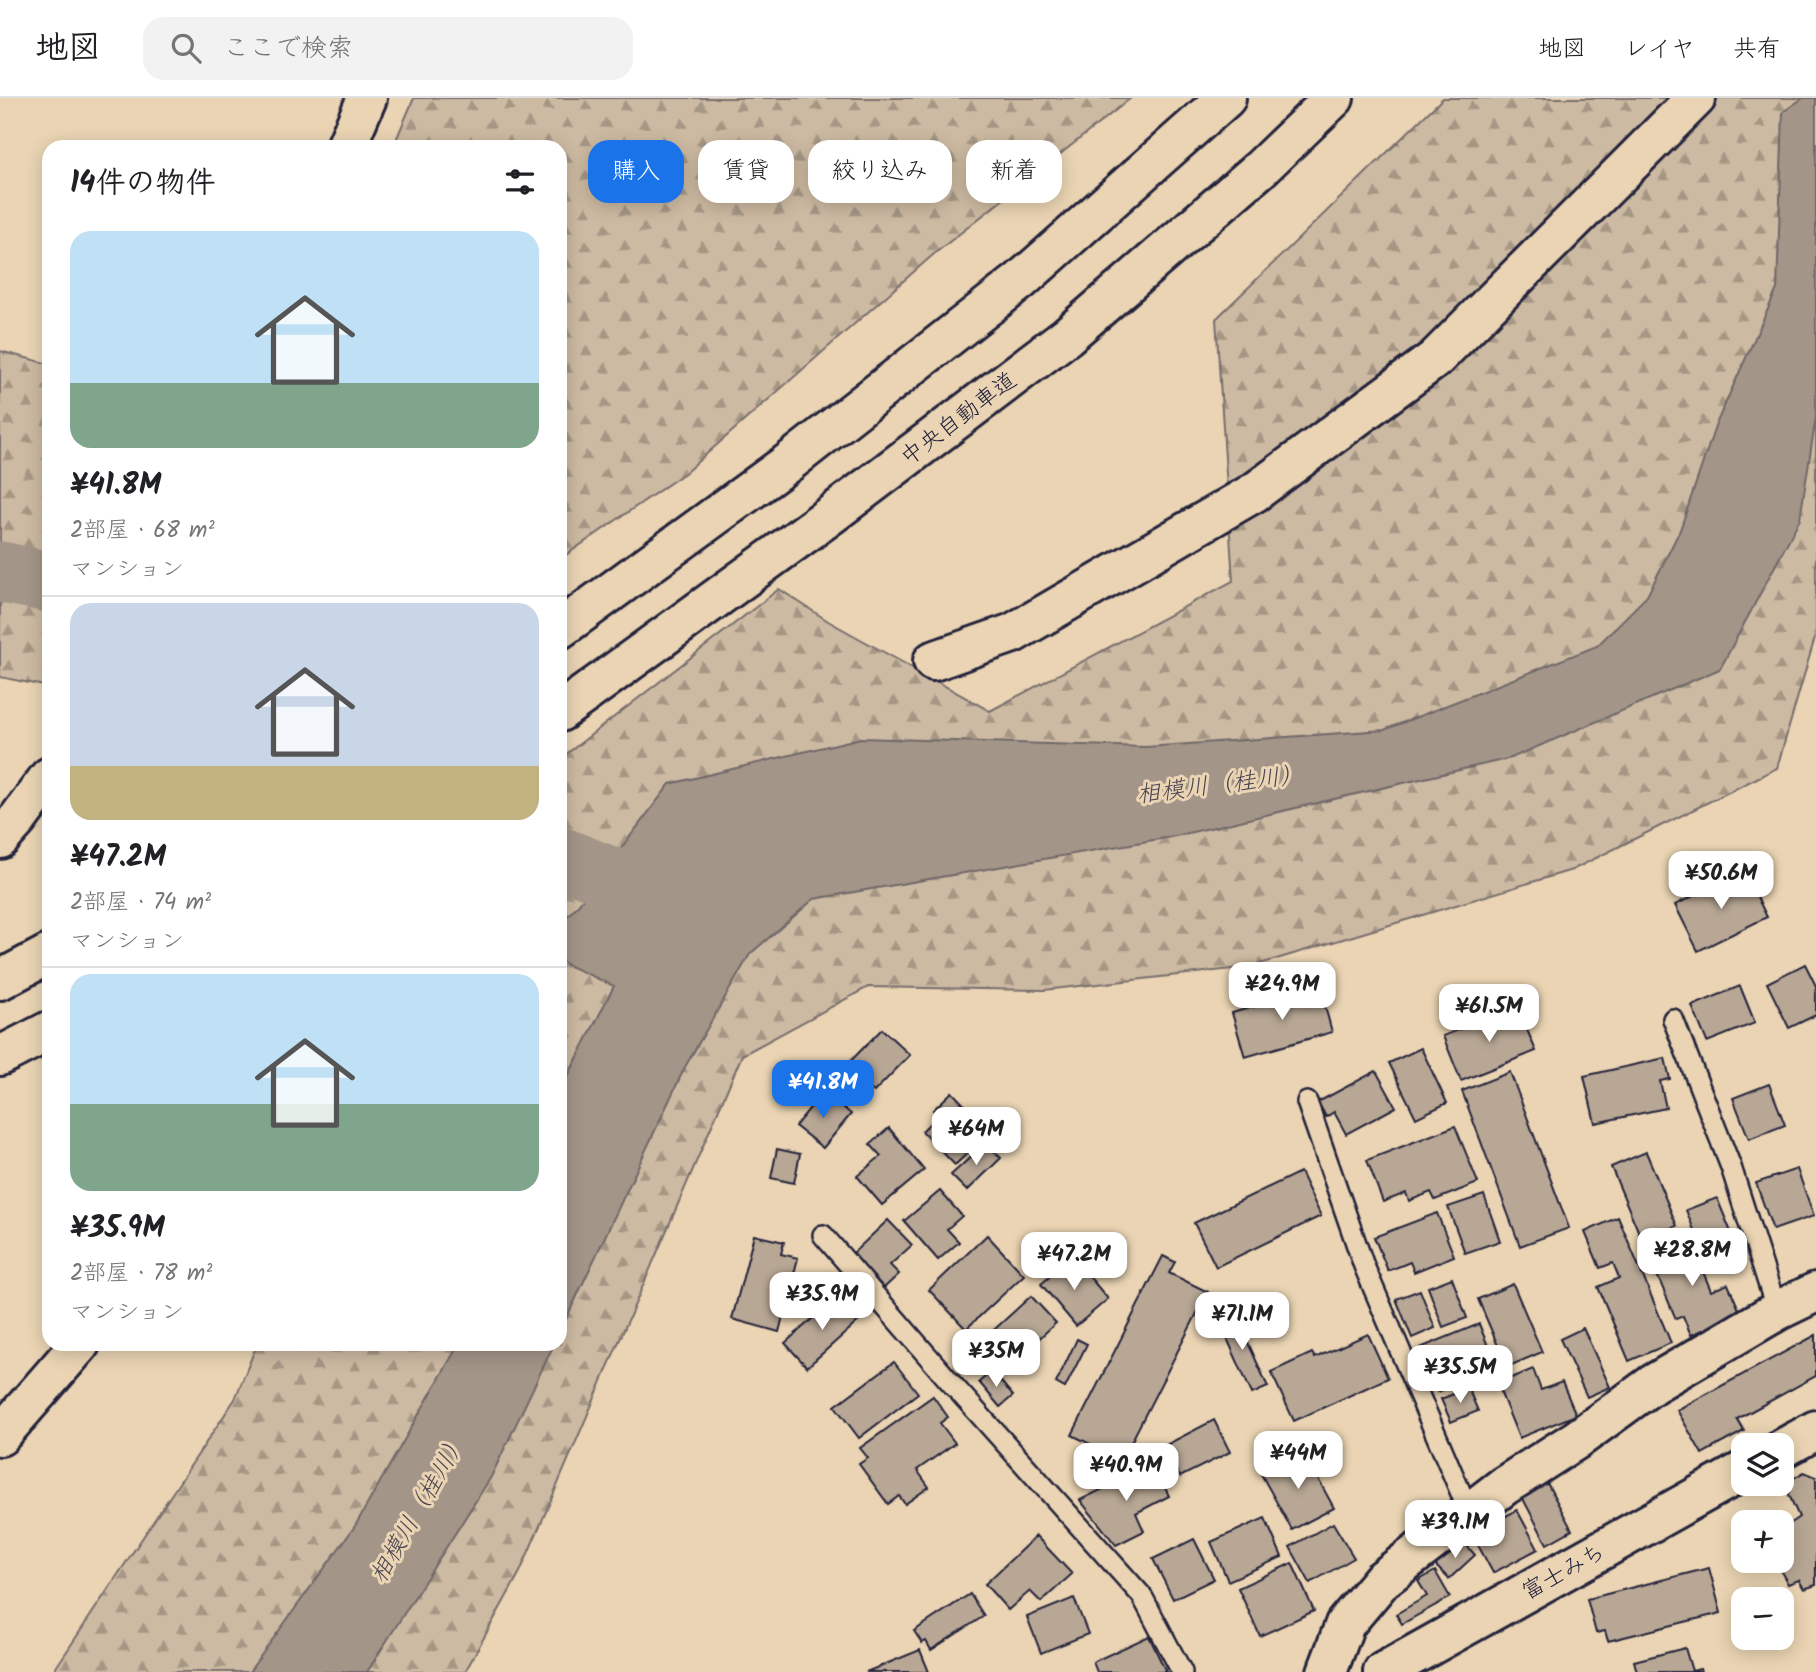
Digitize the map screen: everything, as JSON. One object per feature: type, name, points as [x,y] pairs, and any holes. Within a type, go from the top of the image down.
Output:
[{"type":"main road","points":[[348,140],[367,98]]},
{"type":"main road","points":[[567,624],[788,463],[1020,281],[1226,98]]},
{"type":"main road","name":"中央自動車道","points":[[567,707],[832,514],[1067,336],[1260,169],[1334,98]]},
{"type":"main road","points":[[1260,169],[1362,98]]},
{"type":"main road","points":[[933,661],[1013,633],[1255,492],[1434,359],[1696,98]]},
{"type":"main road","points":[[0,839],[42,786]]},
{"type":"main road","points":[[0,981],[42,958]]},
{"type":"main road","points":[[0,1056],[42,1035]]},
{"type":"main road","points":[[1327,1672],[1345,1625],[1382,1580],[1469,1512],[1653,1384],[1777,1311],[1816,1292]]},
{"type":"main road","points":[[0,1436],[74,1351]]},
{"type":"main road","points":[[1794,1442],[1816,1430]]},
{"type":"main road","name":"富士みち","points":[[1383,1672],[1731,1478]]},
{"type":"lane","points":[[1673,1019],[1731,1167],[1777,1311]]},
{"type":"lane","points":[[1307,1102],[1364,1265],[1469,1512]]},
{"type":"lane","points":[[823,1235],[1142,1596],[1182,1672]]},
{"type":"green space","points":[[414,98],[1131,98],[1062,153],[1062,140],[966,140],[966,203],[998,203],[934,254],[686,472],[567,554],[567,140],[396,140]]},
{"type":"green space","points":[[1443,98],[1816,98],[1816,634],[1777,768],[1572,870],[1250,967],[1044,990],[868,987],[742,1055],[520,1572],[465,1672],[53,1672],[235,1399],[254,1351],[567,1351],[567,754],[779,589],[828,621],[990,711],[1233,581],[1216,319]]},
{"type":"green space","points":[[0,351],[42,362],[42,686],[0,677]]},
{"type":"water","name":"相模川（桂川）","points":[[1803,98],[1816,98],[1816,417],[1800,519],[1720,669],[1511,758],[1171,837],[814,899],[750,954],[685,1067],[567,1317],[567,1078],[614,986],[567,965],[567,917],[670,784],[861,738],[1146,747],[1384,730],[1597,646],[1647,596],[1680,530],[1716,424],[1777,289],[1783,112]]},
{"type":"water","name":"相模川（桂川）","points":[[455,1351],[551,1351],[491,1477],[367,1672],[249,1672],[355,1526]]},
{"type":"building","points":[[1744,871],[1767,917],[1698,951],[1675,905]]},
{"type":"building","points":[[1805,964],[1816,986],[1816,1015],[1789,1028],[1767,983]]},
{"type":"building","points":[[1740,986],[1755,1023],[1707,1042],[1692,1006]]},
{"type":"building","points":[[1320,988],[1332,1032],[1245,1057],[1232,1013]]},
{"type":"building","points":[[1517,1006],[1536,1051],[1461,1081],[1443,1036]]},
{"type":"building","points":[[882,1029],[910,1055],[874,1092],[869,1088],[855,1102],[832,1080]]},
{"type":"building","points":[[1421,1048],[1447,1103],[1416,1118],[1389,1063]]},
{"type":"building","points":[[1665,1058],[1670,1079],[1660,1081],[1666,1108],[1595,1123],[1584,1076]]},
{"type":"building","points":[[1376,1071],[1396,1107],[1346,1134],[1334,1112],[1326,1117],[1318,1102]]},
{"type":"building","points":[[1510,1072],[1569,1228],[1520,1246],[1462,1091]]},
{"type":"building","points":[[1769,1084],[1785,1125],[1749,1139],[1733,1098]]},
{"type":"building","points":[[824,1091],[851,1114],[823,1148],[795,1126]]},
{"type":"building","points":[[952,1092],[990,1132],[955,1165],[922,1131],[938,1115],[933,1110]]},
{"type":"building","points":[[1455,1126],[1478,1183],[1435,1200],[1431,1192],[1409,1201],[1406,1193],[1383,1202],[1367,1160]]},
{"type":"building","points":[[889,1128],[924,1170],[882,1205],[857,1176],[881,1156],[870,1144]]},
{"type":"building","points":[[986,1143],[1001,1158],[967,1191],[951,1175]]},
{"type":"building","points":[[777,1149],[800,1154],[794,1183],[771,1178]]},
{"type":"building","points":[[1646,1152],[1677,1226],[1642,1240],[1611,1167]]},
{"type":"building","points":[[1797,1169],[1814,1216],[1773,1230],[1756,1183]]},
{"type":"building","points":[[1300,1172],[1321,1216],[1216,1267],[1194,1223]]},
{"type":"building","points":[[940,1191],[962,1216],[947,1229],[959,1242],[938,1260],[904,1221]]},
{"type":"building","points":[[1484,1195],[1500,1241],[1465,1253],[1448,1207]]},
{"type":"building","points":[[1717,1198],[1733,1237],[1702,1250],[1686,1210]]},
{"type":"building","points":[[1437,1213],[1454,1256],[1414,1272],[1410,1262],[1388,1271],[1374,1237]]},
{"type":"building","points":[[1618,1217],[1671,1343],[1629,1361],[1598,1287],[1619,1278],[1613,1263],[1600,1268],[1585,1232]]},
{"type":"building","points":[[888,1220],[912,1245],[890,1265],[899,1274],[884,1288],[852,1254]]},
{"type":"building","points":[[754,1235],[784,1242],[781,1254],[798,1258],[779,1332],[732,1319]]},
{"type":"building","points":[[987,1235],[1024,1275],[966,1329],[929,1290]]},
{"type":"building","points":[[1689,1238],[1711,1291],[1728,1284],[1741,1314],[1691,1335],[1683,1316],[1676,1319],[1648,1254]]},
{"type":"building","points":[[1163,1256],[1175,1262],[1169,1273],[1208,1292],[1122,1460],[1072,1435]]},
{"type":"building","points":[[1073,1257],[1108,1299],[1076,1326],[1041,1284]]},
{"type":"building","points":[[1452,1278],[1467,1318],[1443,1327],[1428,1287]]},
{"type":"building","points":[[1513,1284],[1542,1352],[1507,1367],[1478,1299]]},
{"type":"building","points":[[1420,1290],[1435,1328],[1412,1338],[1396,1299]]},
{"type":"building","points":[[838,1296],[860,1320],[807,1367],[785,1343]]},
{"type":"building","points":[[1031,1296],[1056,1323],[1012,1363],[1001,1352],[976,1374],[962,1359]]},
{"type":"building","points":[[1233,1309],[1268,1387],[1252,1394],[1217,1316]]},
{"type":"building","points":[[1479,1324],[1497,1368],[1438,1392],[1420,1348]]},
{"type":"building","points":[[1583,1328],[1610,1387],[1587,1397],[1560,1339]]},
{"type":"building","points":[[1368,1334],[1388,1378],[1294,1421],[1271,1372],[1312,1353],[1315,1358]]},
{"type":"building","points":[[1816,1335],[1816,1376],[1737,1419],[1744,1431],[1731,1433],[1731,1438],[1702,1454],[1677,1410]]},
{"type":"building","points":[[1077,1339],[1087,1344],[1065,1388],[1056,1383]]},
{"type":"building","points":[[894,1362],[918,1393],[859,1438],[835,1406]]},
{"type":"building","points":[[1533,1369],[1541,1390],[1562,1382],[1576,1415],[1519,1438],[1497,1384]]},
{"type":"building","points":[[992,1371],[1013,1396],[1000,1407],[979,1382]]},
{"type":"building","points":[[1468,1388],[1478,1411],[1451,1422],[1441,1399]]},
{"type":"building","points":[[933,1396],[948,1417],[940,1423],[955,1443],[917,1470],[929,1487],[905,1504],[899,1496],[888,1504],[859,1464],[868,1458],[860,1448]]},
{"type":"building","points":[[1214,1420],[1230,1452],[1180,1477],[1164,1446]]},
{"type":"building","points":[[1303,1451],[1334,1508],[1292,1530],[1261,1474]]},
{"type":"building","points":[[1154,1464],[1169,1496],[1136,1513],[1144,1531],[1116,1545],[1080,1500]]},
{"type":"building","points":[[1804,1472],[1816,1477],[1816,1585],[1804,1589],[1799,1580],[1788,1584],[1782,1573],[1794,1573],[1794,1521],[1799,1517],[1789,1496],[1794,1496],[1794,1478]]},
{"type":"building","points":[[1547,1483],[1572,1530],[1547,1544],[1522,1497]]},
{"type":"building","points":[[1517,1510],[1538,1549],[1493,1573],[1472,1534]]},
{"type":"building","points":[[1265,1518],[1282,1557],[1228,1581],[1211,1542]]},
{"type":"building","points":[[1333,1523],[1354,1558],[1310,1583],[1290,1547]]},
{"type":"building","points":[[1036,1536],[1072,1574],[1041,1602],[1030,1591],[1008,1610],[985,1584]]},
{"type":"building","points":[[1194,1539],[1214,1579],[1173,1599],[1153,1559]]},
{"type":"building","points":[[1462,1540],[1475,1555],[1449,1579],[1435,1565]]},
{"type":"building","points":[[1292,1563],[1314,1611],[1260,1636],[1238,1588]]},
{"type":"building","points":[[1709,1568],[1721,1613],[1608,1641],[1605,1631],[1596,1633],[1587,1599]]},
{"type":"building","points":[[1435,1571],[1450,1597],[1402,1624],[1396,1614],[1427,1596],[1418,1581]]},
{"type":"building","points":[[970,1594],[984,1616],[931,1650],[926,1641],[922,1643],[914,1631]]},
{"type":"building","points":[[1074,1598],[1088,1634],[1041,1653],[1027,1617]]},
{"type":"building","points":[[1149,1636],[1166,1672],[1097,1672],[1093,1662]]},
{"type":"building","points":[[1685,1648],[1692,1671],[1700,1669],[1701,1672],[1637,1672],[1634,1661]]},
{"type":"building","points":[[920,1650],[929,1672],[866,1672]]},
{"type":"waterway","points":[[0,572],[42,581]]},
{"type":"waterway","points":[[567,860],[679,904]]}]
